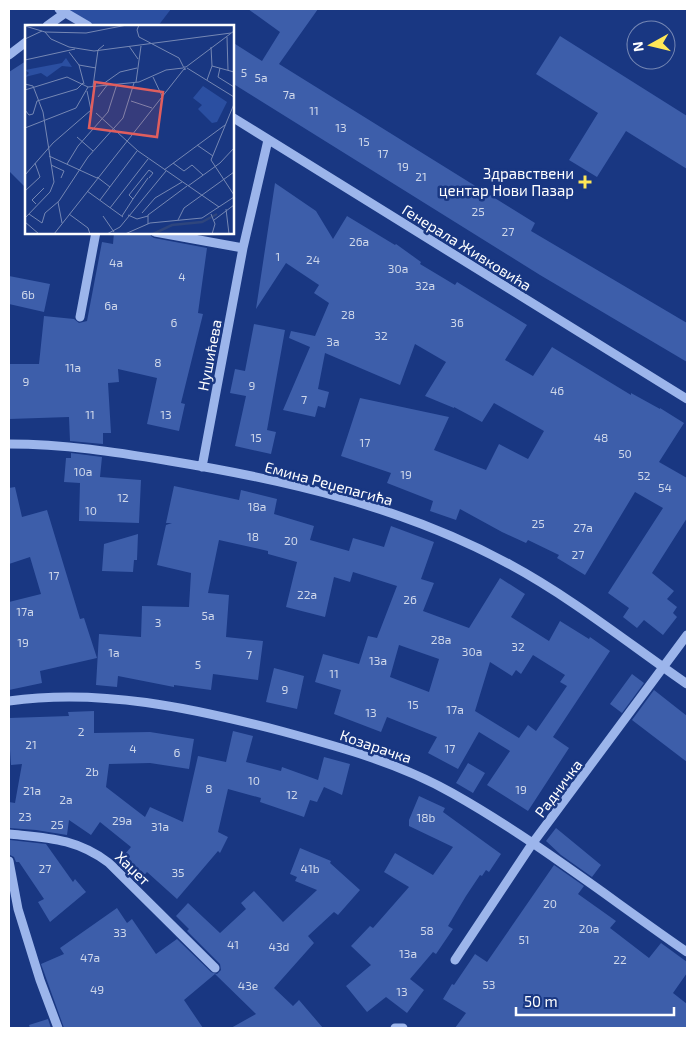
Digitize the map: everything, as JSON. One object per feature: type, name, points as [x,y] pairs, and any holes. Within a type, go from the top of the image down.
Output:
[{"type":"street","points":[[48,25],[62,11],[86,25]]},
{"type":"street","points":[[9,56],[25,43]]},
{"type":"street","name":"Генерала Живковића","points":[[234,118],[687,399]]},
{"type":"street","name":"Нушићева","points":[[202,466],[243,248],[268,140]]},
{"type":"street","points":[[80,317],[96,234]]},
{"type":"street","points":[[166,234],[243,248]]},
{"type":"street","name":"Емина Реџепагића","points":[[9,444],[84,448],[202,466],[367,504],[452,537],[508,563],[608,626],[687,684]]},
{"type":"street","name":"Радничка","points":[[455,960],[532,844],[687,635]]},
{"type":"street","name":"Козарачка","points":[[9,701],[35,697],[62,696],[142,702],[195,710],[360,753],[418,776],[451,793],[532,844],[687,952]]},
{"type":"street","name":"Хаџет","points":[[9,834],[62,840],[98,854],[215,968]]},
{"type":"street","points":[[9,861],[14,910],[58,1028]]},
{"type":"street","points":[[395,1028],[403,1028]]},
{"type":"shaded area","points":[[59,9],[171,9],[159,25],[86,25]]},
{"type":"building","points":[[248,9],[318,9],[279,64],[535,223],[531,231],[687,323],[687,362],[540,275],[234,84],[234,43],[262,61],[280,32]]},
{"type":"building","points":[[560,36],[687,116],[687,169],[626,131],[597,177],[569,160],[598,113],[536,74]]},
{"type":"building","points":[[25,62],[25,187],[9,171],[9,72]]},
{"type":"building","points":[[275,183],[316,211],[333,239],[347,216],[396,244],[421,262],[420,264],[455,285],[457,282],[527,325],[505,360],[533,376],[552,347],[631,395],[631,393],[660,408],[684,423],[659,462],[687,478],[687,518],[652,573],[674,591],[667,599],[677,607],[673,613],[677,617],[663,635],[644,620],[637,628],[623,617],[629,608],[608,593],[663,508],[635,492],[585,575],[557,558],[559,555],[528,540],[526,543],[502,532],[460,509],[456,520],[430,511],[433,501],[387,483],[391,473],[341,456],[360,398],[449,417],[434,450],[486,470],[499,444],[528,459],[544,431],[494,403],[482,422],[454,407],[425,396],[446,362],[415,344],[400,385],[325,353],[318,389],[329,392],[325,408],[318,406],[315,417],[283,410],[310,347],[289,338],[291,331],[315,336],[329,303],[314,293],[319,285],[286,263],[256,309]]},
{"type":"building","points":[[114,234],[150,234],[154,238],[207,248],[198,313],[203,314],[181,403],[185,404],[179,431],[147,424],[157,378],[118,369],[119,382],[108,383],[111,433],[103,433],[103,444],[70,441],[69,417],[9,419],[9,364],[39,364],[44,316],[74,319],[79,323],[87,321],[102,242],[113,244]]},
{"type":"building","points":[[9,276],[50,284],[44,312],[9,304]]},
{"type":"building","points":[[254,324],[285,330],[267,430],[276,432],[271,454],[235,446],[246,396],[230,393],[235,369],[245,371]]},
{"type":"building","points":[[71,453],[102,457],[100,477],[141,480],[139,523],[79,521],[80,483],[64,482],[66,458],[71,458]]},
{"type":"building","points":[[174,486],[239,500],[241,490],[277,499],[274,514],[314,526],[310,540],[349,551],[353,538],[384,547],[391,526],[434,542],[421,579],[434,583],[423,611],[469,628],[500,578],[525,594],[511,617],[549,641],[560,621],[589,639],[590,637],[610,651],[553,737],[569,748],[528,811],[487,785],[510,751],[479,732],[458,769],[428,753],[437,737],[387,717],[381,732],[334,714],[341,690],[315,682],[323,654],[359,664],[368,636],[377,638],[397,586],[353,572],[350,582],[334,577],[325,617],[286,607],[297,562],[268,554],[268,551],[219,540],[208,593],[229,595],[226,637],[263,641],[258,680],[213,674],[211,690],[174,685],[174,687],[118,676],[117,687],[96,685],[99,634],[141,637],[142,606],[189,607],[191,573],[157,565],[166,525],[172,523],[166,523]],"holes":[[[399,645],[439,659],[429,692],[390,677]],[[533,655],[565,675],[560,682],[567,686],[536,731],[528,725],[519,738],[475,711],[490,662],[512,676],[516,670],[521,674]]]},
{"type":"building","points":[[15,487],[22,517],[47,510],[80,619],[84,618],[97,658],[40,671],[42,683],[9,690],[9,602],[41,594],[30,557],[9,564],[9,488]]},
{"type":"building","points":[[138,534],[137,560],[134,560],[133,572],[102,571],[104,544]]},
{"type":"building","points":[[274,668],[304,676],[297,709],[266,702]]},
{"type":"building","points":[[632,674],[644,683],[622,713],[610,704]]},
{"type":"building","points":[[654,690],[687,716],[687,762],[632,720]]},
{"type":"building","points":[[94,711],[94,733],[150,732],[194,739],[189,769],[150,763],[109,764],[106,787],[145,817],[150,807],[183,822],[198,756],[226,762],[233,731],[253,736],[246,762],[281,771],[282,767],[318,780],[324,757],[350,764],[342,795],[324,787],[317,802],[310,800],[304,817],[260,802],[261,798],[228,789],[218,832],[228,837],[220,853],[218,851],[177,899],[147,872],[141,879],[120,860],[131,847],[100,822],[91,835],[69,820],[67,835],[9,828],[9,802],[15,803],[22,764],[11,765],[9,718],[69,716],[68,712]]},
{"type":"building","points":[[468,763],[485,773],[473,793],[456,783]]},
{"type":"building","points":[[419,796],[445,808],[443,812],[501,854],[489,872],[486,870],[482,876],[480,875],[466,896],[448,926],[453,929],[436,954],[433,952],[410,979],[424,990],[407,1013],[386,997],[367,1012],[346,986],[371,965],[351,946],[370,926],[373,928],[409,887],[384,872],[395,853],[433,875],[453,847],[409,826],[409,820]]},
{"type":"building","points":[[556,828],[601,865],[592,877],[561,855],[546,841]]},
{"type":"building","points":[[10,840],[46,844],[73,882],[75,879],[86,892],[50,922],[38,902],[44,899],[19,862],[16,862],[14,857],[10,855]]},
{"type":"building","points":[[300,848],[331,861],[330,863],[360,890],[338,915],[334,912],[308,936],[314,943],[274,988],[293,1006],[299,1000],[323,1028],[231,1028],[256,1014],[215,974],[184,1000],[203,1028],[64,1028],[41,964],[64,954],[60,948],[117,908],[127,923],[132,919],[156,954],[177,939],[211,972],[217,974],[221,970],[220,964],[187,931],[189,929],[176,916],[188,903],[220,933],[246,909],[241,903],[254,891],[283,922],[317,890],[295,881],[297,877],[290,874]]},
{"type":"building","points":[[554,865],[584,886],[578,894],[616,921],[610,928],[649,958],[661,943],[687,962],[687,973],[673,993],[687,1004],[687,1028],[455,1028],[466,1013],[443,999],[452,984],[454,985],[475,954],[487,962]]},
{"type":"building","points":[[48,1019],[51,1028],[30,1028],[29,1025]]},
{"type":"place","name":"Здравствени центар Нови Пазар","points":[[585,182]]}]
